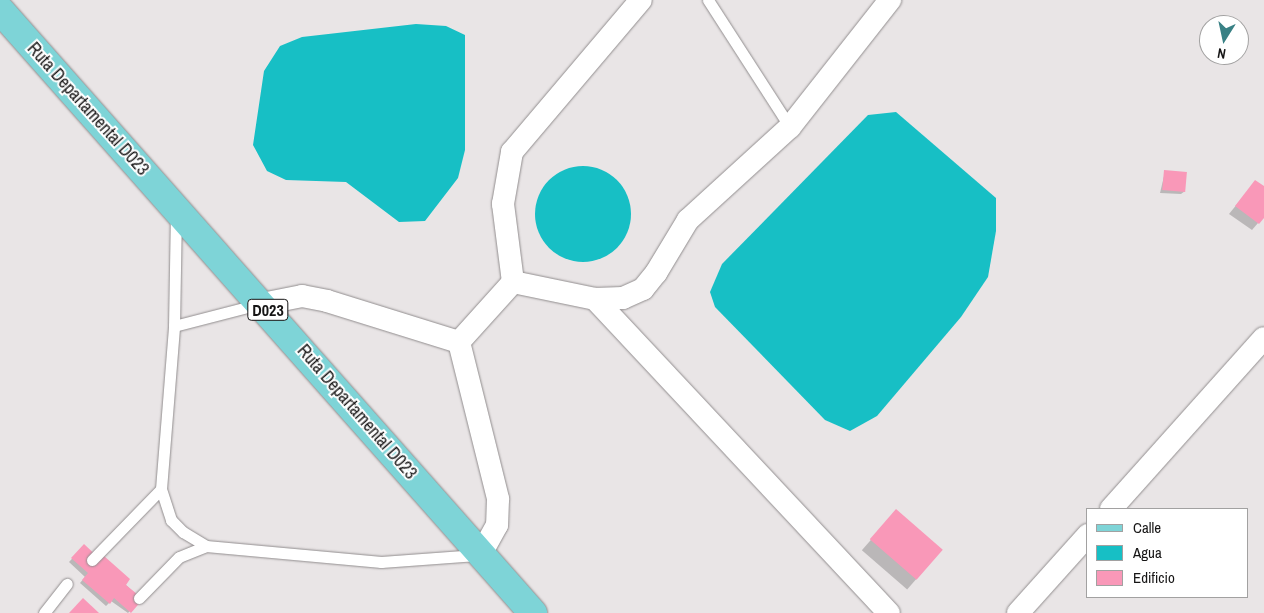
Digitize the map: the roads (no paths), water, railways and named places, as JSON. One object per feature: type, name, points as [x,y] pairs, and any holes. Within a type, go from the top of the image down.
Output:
[{"type":"main road","name":"Ruta Departamental D023","points":[[0,10],[262,304],[533,613]]},
{"type":"street","points":[[459,342],[513,282],[503,204],[512,152],[641,0]]},
{"type":"street","points":[[513,282],[595,299],[622,298],[643,289],[656,273],[688,220],[790,127],[890,0]]},
{"type":"street","points":[[262,304],[302,296],[327,300],[459,342]]},
{"type":"street","points":[[595,299],[889,613]]},
{"type":"street","points":[[1112,508],[1264,338]]},
{"type":"street","points":[[459,342],[498,499],[497,525],[481,554]]},
{"type":"street","points":[[1018,613],[1086,537]]},
{"type":"lane","points":[[708,0],[790,127]]},
{"type":"lane","points":[[176,208],[174,326],[161,489],[171,520],[183,532],[206,546],[381,562],[481,554]]},
{"type":"lane","points":[[174,326],[262,304]]},
{"type":"lane","points":[[92,560],[161,489]]},
{"type":"lane","points":[[139,598],[179,558],[206,546]]},
{"type":"lane","points":[[44,613],[67,584]]},
{"type":"water","points":[[416,24],[446,26],[465,35],[465,150],[458,178],[425,221],[399,222],[346,182],[286,180],[267,171],[253,145],[264,71],[280,46],[302,37]]},
{"type":"water","points":[[896,112],[996,198],[996,231],[988,277],[961,317],[877,416],[850,431],[825,420],[715,307],[710,292],[722,264],[868,115]]},
{"type":"water","points":[[583,166],[601,170],[617,180],[627,196],[631,214],[627,232],[617,248],[601,258],[583,262],[565,258],[549,248],[539,232],[535,214],[539,196],[549,180],[565,170]]}]
